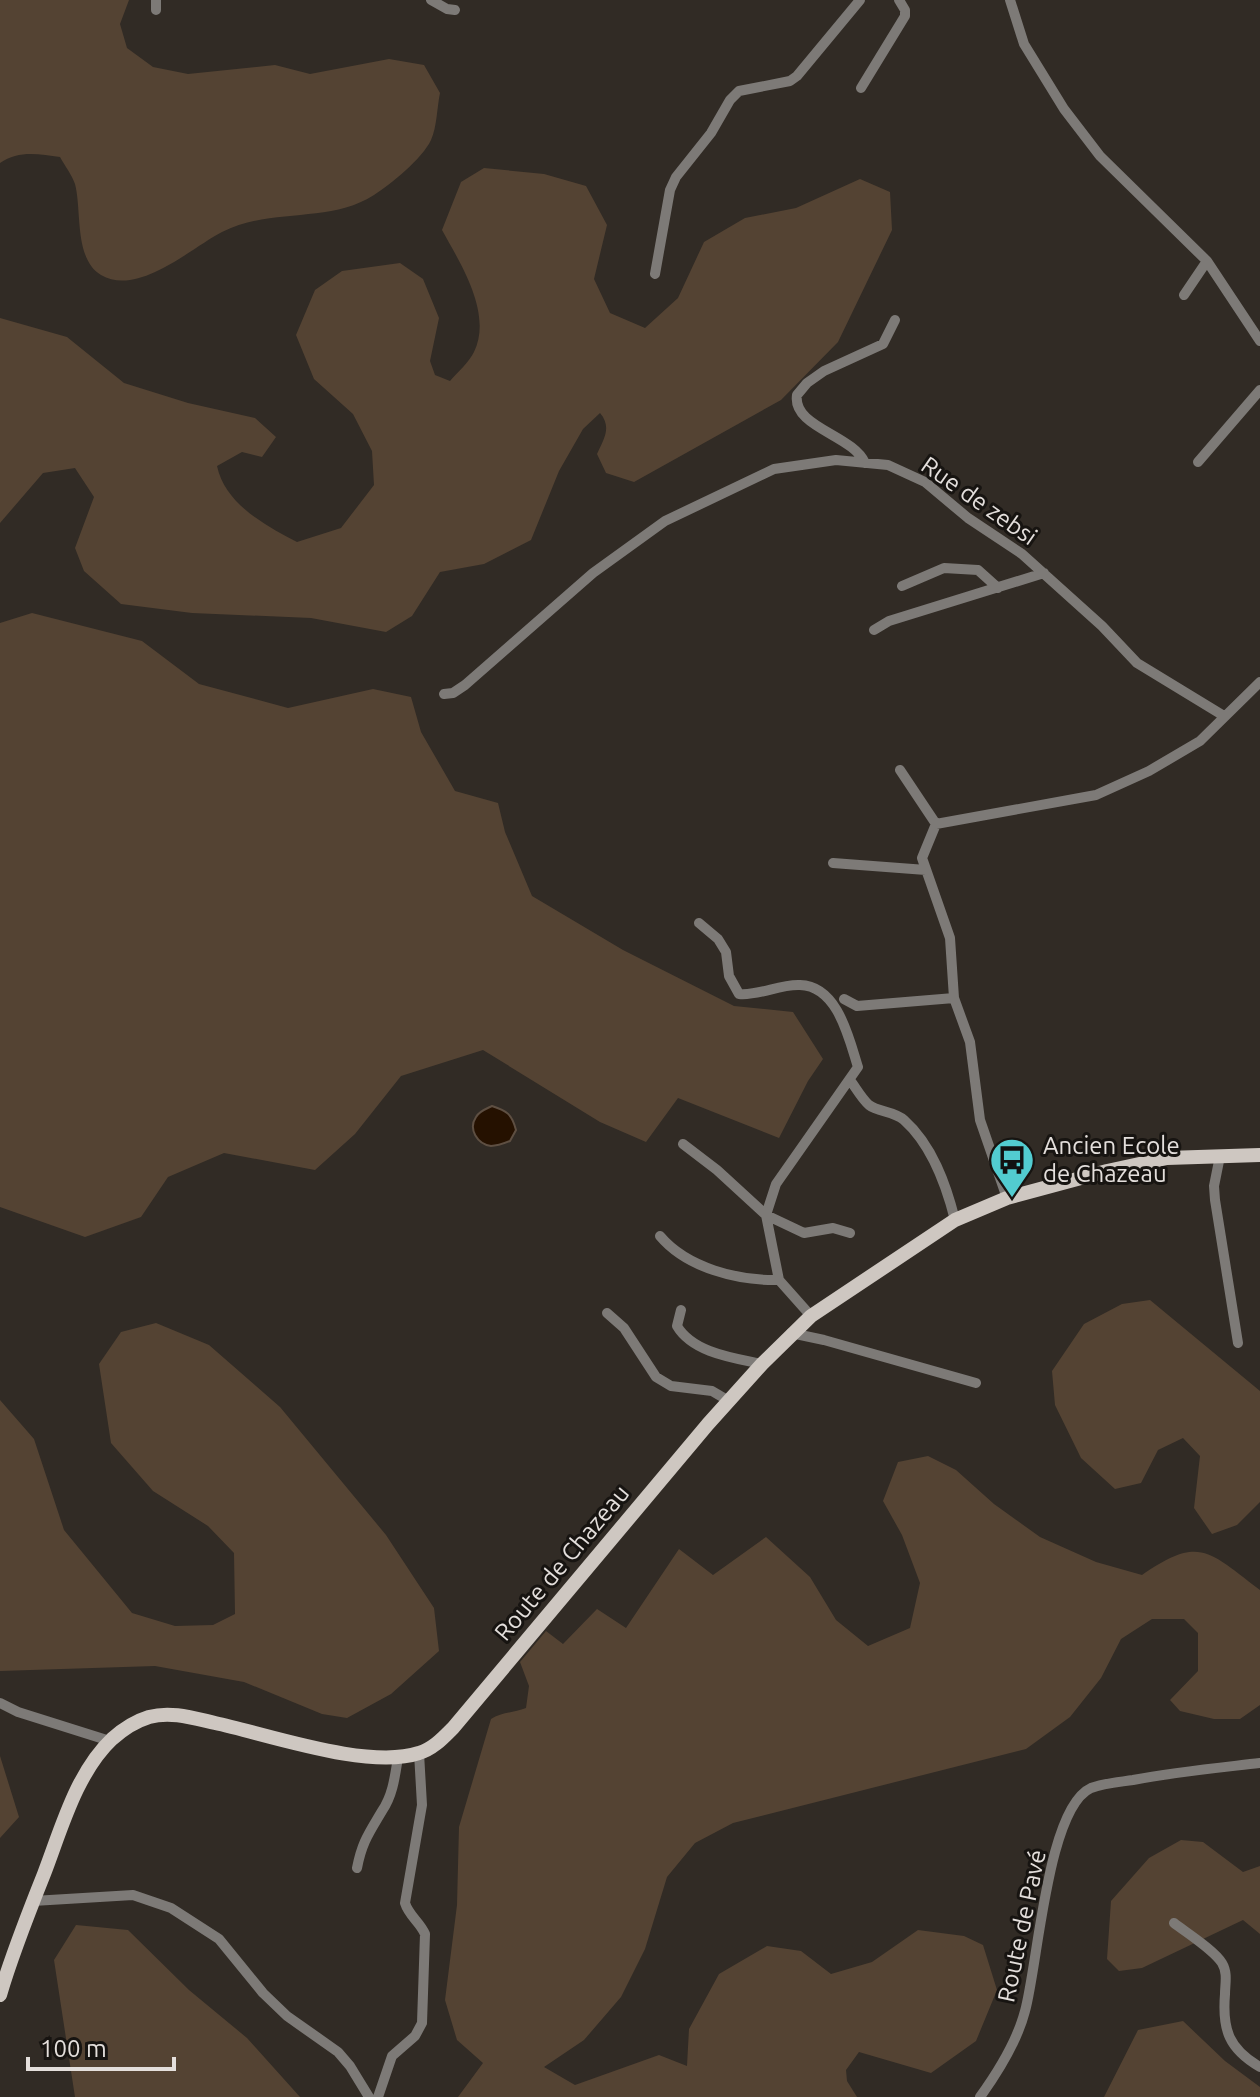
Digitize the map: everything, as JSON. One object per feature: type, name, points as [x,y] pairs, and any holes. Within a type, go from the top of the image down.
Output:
[{"type":"main road","name":"Route de Chazeau","points":[[0,1995],[33,1901],[81,1784],[110,1741],[123,1730],[148,1717],[180,1715],[318,1748],[358,1754],[398,1757],[429,1749],[453,1728],[729,1401],[791,1333],[811,1316],[955,1220],[1007,1198],[1167,1158],[1260,1155]]},
{"type":"street","points":[[431,0],[455,10]]},
{"type":"street","points":[[655,274],[670,190],[676,177],[711,133],[730,100],[739,91],[790,81],[797,76],[860,0]]},
{"type":"street","points":[[861,88],[905,16],[899,0]]},
{"type":"street","points":[[1010,0],[1024,44],[1064,109],[1100,156],[1207,261],[1260,341]]},
{"type":"street","points":[[1184,295],[1207,261]]},
{"type":"street","points":[[865,463],[859,450],[805,418],[798,409],[797,395],[824,371],[883,344],[895,320]]},
{"type":"street","points":[[1198,462],[1260,390]]},
{"type":"street","name":"Rue de zebsi","points":[[444,694],[453,693],[465,685],[593,573],[665,521],[774,469],[836,460],[888,465],[925,482],[968,518],[1022,554],[1102,626],[1137,663],[1224,716]]},
{"type":"street","points":[[902,586],[944,568],[978,570],[998,588]]},
{"type":"street","points":[[874,630],[889,621],[1044,573]]},
{"type":"street","points":[[936,824],[1096,795],[1149,771],[1200,741],[1260,682]]},
{"type":"street","points":[[900,770],[936,824]]},
{"type":"street","points":[[936,824],[922,858],[950,938],[954,998],[970,1042],[980,1120],[1007,1198]]},
{"type":"street","points":[[833,863],[926,870]]},
{"type":"street","points":[[699,923],[718,939],[726,952],[729,976],[739,994],[751,995],[803,985],[822,994],[840,1014],[858,1067],[776,1184],[766,1215],[779,1280],[811,1316]]},
{"type":"street","points":[[844,999],[857,1006],[954,998]]},
{"type":"street","points":[[850,1080],[870,1106],[903,1119],[925,1146],[946,1183],[955,1220]]},
{"type":"street","points":[[683,1144],[766,1215],[804,1233],[833,1228],[850,1233]]},
{"type":"street","points":[[1220,1156],[1214,1186],[1215,1200],[1238,1343]]},
{"type":"street","points":[[660,1236],[670,1248],[704,1265],[754,1281],[779,1280]]},
{"type":"street","points":[[681,1310],[677,1326],[691,1342],[728,1357],[762,1364]]},
{"type":"street","points":[[607,1313],[624,1328],[656,1377],[671,1386],[712,1391],[729,1401]]},
{"type":"street","points":[[791,1333],[976,1383]]},
{"type":"street","points":[[0,1703],[18,1712],[110,1741]]},
{"type":"street","points":[[378,2097],[392,2056],[415,2036],[422,2023],[425,1934],[405,1903],[422,1805],[419,1753]]},
{"type":"street","points":[[357,1868],[361,1845],[383,1811],[393,1787],[398,1757]]},
{"type":"street","name":"Route de Pavé","points":[[980,2097],[1010,2048],[1025,2015],[1050,1872],[1070,1808],[1078,1798],[1090,1789],[1105,1785],[1181,1771],[1260,1763]]},
{"type":"street","points":[[33,1901],[133,1895],[171,1908],[219,1939],[279,2009],[338,2052],[369,2097]]},
{"type":"street","points":[[1174,1923],[1222,1963],[1226,1976],[1224,2001],[1229,2042],[1244,2058],[1260,2067]]},
{"type":"shaded area","points":[[0,0],[129,0],[120,24],[127,48],[153,67],[188,74],[275,65],[310,74],[389,59],[424,65],[440,93],[433,135],[421,155],[406,170],[357,204],[338,210],[241,224],[222,232],[164,268],[131,280],[116,280],[101,275],[92,268],[87,258],[80,234],[75,184],[60,157],[21,155],[0,163]]},
{"type":"shaded area","points":[[484,168],[544,174],[586,186],[607,225],[594,279],[610,313],[645,328],[678,298],[704,242],[745,218],[796,208],[860,179],[890,192],[892,230],[838,342],[781,400],[634,482],[606,473],[597,454],[606,428],[600,413],[583,429],[559,471],[531,540],[484,564],[440,572],[412,616],[386,632],[311,618],[192,613],[121,604],[84,571],[75,548],[94,497],[75,468],[43,473],[0,523],[0,318],[67,337],[124,383],[188,403],[255,418],[276,437],[262,457],[242,452],[217,466],[229,492],[260,521],[297,542],[341,528],[374,485],[372,451],[353,414],[314,379],[296,335],[315,290],[342,271],[400,263],[423,279],[439,318],[430,361],[435,375],[450,381],[474,352],[480,321],[472,289],[442,230],[461,182]]},
{"type":"shaded area","points":[[32,613],[142,641],[199,684],[288,708],[373,689],[411,697],[421,732],[455,791],[498,803],[505,832],[532,896],[623,950],[734,1006],[793,1012],[823,1059],[779,1138],[678,1098],[646,1142],[600,1122],[483,1050],[401,1076],[355,1134],[315,1170],[224,1153],[168,1177],[141,1217],[85,1237],[0,1207],[0,623]]},
{"type":"shaded area","points":[[492,1106],[508,1114],[516,1130],[510,1141],[491,1146],[478,1139],[473,1126],[479,1113]]},
{"type":"shaded area","points":[[1150,1300],[1260,1391],[1260,1502],[1237,1525],[1212,1534],[1194,1508],[1200,1456],[1183,1438],[1158,1450],[1141,1483],[1115,1489],[1081,1458],[1055,1405],[1052,1371],[1084,1324],[1122,1304]]},
{"type":"shaded area","points":[[156,1323],[209,1345],[280,1407],[386,1535],[434,1608],[439,1651],[391,1694],[347,1718],[322,1714],[244,1682],[155,1666],[0,1671],[0,1400],[34,1439],[64,1530],[132,1613],[175,1626],[213,1625],[235,1614],[234,1553],[208,1526],[153,1491],[111,1443],[99,1364],[121,1332]]},
{"type":"shaded area","points":[[928,1456],[956,1470],[994,1504],[1040,1537],[1096,1562],[1142,1575],[1178,1555],[1203,1553],[1228,1566],[1260,1590],[1260,1705],[1240,1719],[1214,1719],[1180,1711],[1170,1700],[1198,1671],[1198,1633],[1184,1619],[1152,1619],[1121,1639],[1101,1678],[1070,1717],[1026,1749],[733,1823],[695,1843],[667,1877],[645,1949],[621,1997],[584,2040],[544,2067],[575,2085],[659,2055],[687,2066],[689,2029],[719,1974],[767,1946],[801,1951],[831,1974],[872,1962],[918,1930],[964,1936],[983,1945],[997,1990],[976,2041],[931,2073],[859,2052],[846,2070],[847,2081],[857,2097],[458,2097],[483,2063],[457,2040],[445,2000],[457,1905],[459,1827],[491,1719],[526,1708],[529,1686],[520,1662],[546,1631],[563,1644],[597,1609],[626,1628],[679,1549],[713,1575],[766,1537],[810,1577],[836,1620],[868,1646],[910,1628],[920,1583],[902,1535],[883,1501],[898,1462]]},
{"type":"shaded area","points":[[0,1756],[19,1817],[0,1838]]},
{"type":"shaded area","points":[[1181,1840],[1203,1842],[1243,1872],[1260,1866],[1260,1934],[1243,1920],[1142,1968],[1119,1971],[1107,1959],[1111,1901],[1149,1858]]},
{"type":"shaded area","points":[[76,1925],[128,1930],[189,1990],[247,2038],[300,2097],[75,2097],[54,1960]]},
{"type":"shaded area","points":[[1183,2021],[1225,2061],[1260,2087],[1260,2097],[1104,2097],[1138,2030]]},
{"type":"place","name":"Ancien Ecole de Chazeau","points":[[1012,1199]]}]
